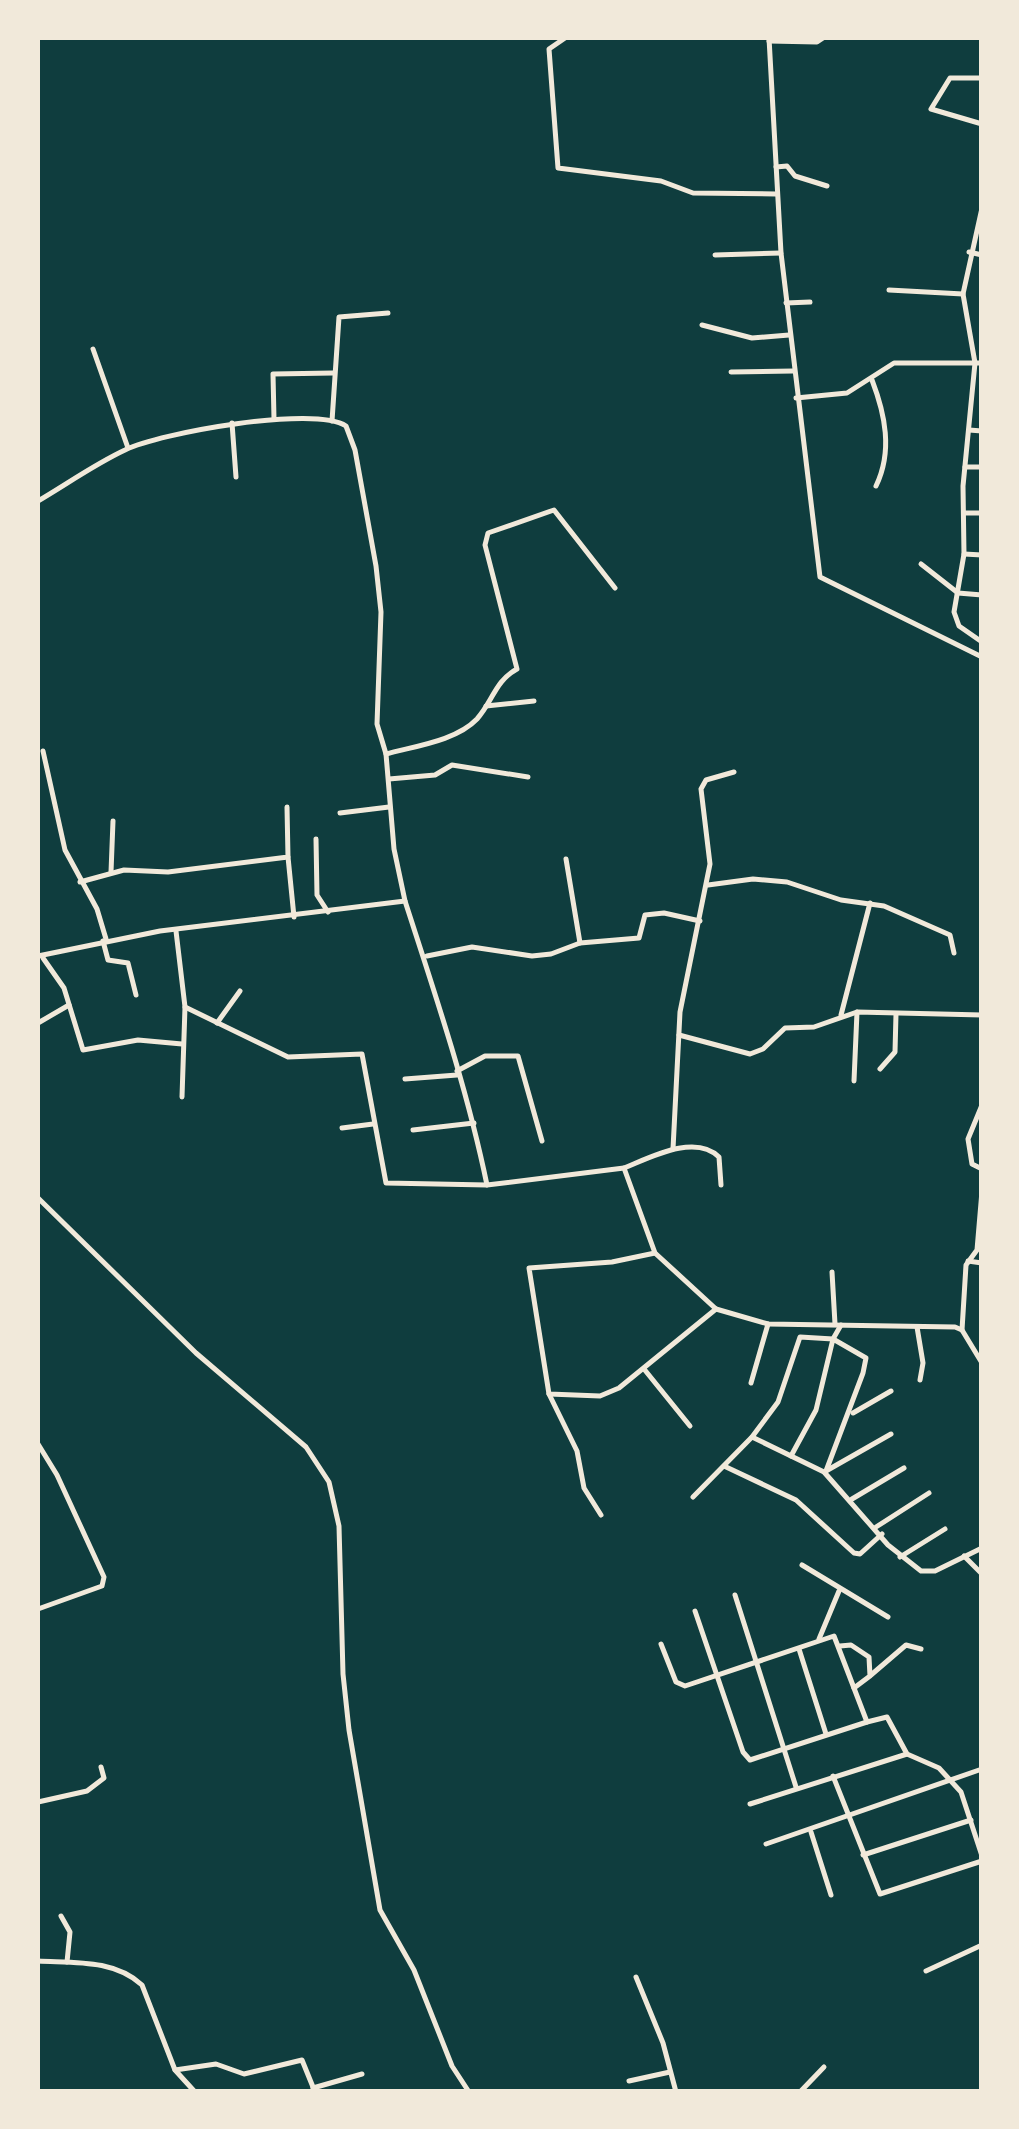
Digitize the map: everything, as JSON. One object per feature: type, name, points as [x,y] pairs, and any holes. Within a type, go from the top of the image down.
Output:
[{"type":"street","points":[[565,38],[549,49],[558,168],[661,181],[694,192],[776,194]]},
{"type":"street","points":[[823,38],[813,42],[769,39],[781,253],[820,577],[982,657]]},
{"type":"street","points":[[982,78],[950,78],[930,108],[982,124]]},
{"type":"street","points":[[776,167],[786,166],[795,176],[827,186]]},
{"type":"street","points":[[979,639],[956,619],[964,554],[965,467],[978,363],[962,294],[981,212]]},
{"type":"street","points":[[969,252],[982,255]]},
{"type":"street","points":[[715,255],[781,253]]},
{"type":"street","points":[[889,290],[962,294]]},
{"type":"street","points":[[786,303],[810,302]]},
{"type":"street","points":[[332,421],[338,316],[388,314]]},
{"type":"street","points":[[702,325],[752,338],[789,335]]},
{"type":"street","points":[[92,349],[128,448]]},
{"type":"street","points":[[796,398],[847,393],[894,363],[978,363]]},
{"type":"street","points":[[732,372],[794,371]]},
{"type":"street","points":[[274,419],[271,375],[332,373]]},
{"type":"street","points":[[872,380],[885,423],[884,461],[876,486]]},
{"type":"street","points":[[38,501],[128,448],[232,423],[274,419],[332,421],[346,426],[355,450],[370,526],[381,612],[377,724],[386,754],[389,807],[405,901],[426,956],[474,1123],[486,1185]]},
{"type":"street","points":[[232,423],[236,477]]},
{"type":"street","points":[[969,430],[982,431]]},
{"type":"street","points":[[965,467],[982,467]]},
{"type":"street","points":[[386,754],[450,736],[475,722],[502,678],[517,669],[486,545],[488,534],[550,510],[557,511],[615,588]]},
{"type":"street","points":[[964,513],[982,513]]},
{"type":"street","points":[[964,554],[982,555]]},
{"type":"street","points":[[921,564],[958,593],[982,595]]},
{"type":"street","points":[[486,706],[534,702]]},
{"type":"street","points":[[43,751],[65,850],[97,909],[108,960],[128,964],[136,995]]},
{"type":"street","points":[[388,778],[435,775],[452,765],[528,778]]},
{"type":"street","points":[[673,1149],[679,1035],[688,965],[708,885],[710,845],[700,789],[706,780],[734,772]]},
{"type":"street","points":[[288,807],[294,917]]},
{"type":"street","points":[[340,812],[389,807]]},
{"type":"street","points":[[111,872],[112,820]]},
{"type":"street","points":[[316,839],[317,895],[328,912]]},
{"type":"street","points":[[80,882],[111,872],[168,872],[288,857]]},
{"type":"street","points":[[566,858],[580,943]]},
{"type":"street","points":[[708,885],[772,880],[840,900],[870,903],[950,935],[954,953]]},
{"type":"street","points":[[40,957],[105,940],[405,901]]},
{"type":"street","points":[[840,1015],[870,903]]},
{"type":"street","points":[[426,956],[472,948],[532,956],[552,954],[580,943],[639,938],[642,917],[652,914],[700,921]]},
{"type":"street","points":[[176,930],[184,1007],[182,1097]]},
{"type":"street","points":[[40,957],[56,972],[83,1050],[138,1040],[182,1044]]},
{"type":"street","points":[[217,1022],[240,991]]},
{"type":"street","points":[[38,1023],[69,1005]]},
{"type":"street","points":[[184,1007],[288,1056],[362,1054],[387,1184],[486,1185],[624,1168],[673,1149],[715,1152],[721,1185]]},
{"type":"street","points":[[679,1035],[750,1054],[763,1049],[786,1028],[814,1027],[858,1012],[982,1016]]},
{"type":"street","points":[[854,1081],[858,1012]]},
{"type":"street","points":[[880,1069],[895,1052],[896,1014]]},
{"type":"street","points":[[405,1079],[458,1073],[485,1056],[518,1056],[542,1141]]},
{"type":"street","points":[[982,1105],[967,1148],[972,1164],[982,1170]]},
{"type":"street","points":[[413,1130],[474,1123]]},
{"type":"street","points":[[342,1128],[373,1124]]},
{"type":"street","points":[[624,1168],[656,1253],[716,1309],[768,1324],[962,1330]]},
{"type":"street","points":[[982,1191],[977,1250],[968,1261],[962,1330],[982,1363]]},
{"type":"street","points":[[38,1198],[196,1353],[306,1447],[328,1482],[337,1504],[347,1711],[380,1910],[414,1970],[452,2066],[469,2092]]},
{"type":"street","points":[[602,1515],[584,1488],[578,1452],[550,1394],[529,1268],[612,1262],[656,1253]]},
{"type":"street","points":[[968,1261],[982,1263]]},
{"type":"street","points":[[790,1456],[816,1410],[838,1324],[832,1272]]},
{"type":"street","points":[[550,1394],[600,1396],[619,1388],[716,1309]]},
{"type":"street","points":[[751,1384],[759,1342],[768,1324]]},
{"type":"street","points":[[917,1326],[923,1363],[920,1380]]},
{"type":"street","points":[[693,1498],[752,1437],[787,1384],[800,1337],[833,1339],[866,1358],[851,1414],[825,1472]]},
{"type":"street","points":[[644,1369],[690,1426]]},
{"type":"street","points":[[851,1414],[891,1392]]},
{"type":"street","points":[[825,1472],[891,1434]]},
{"type":"street","points":[[752,1437],[825,1472],[913,1567],[929,1572],[982,1548]]},
{"type":"street","points":[[38,1444],[72,1504],[104,1579],[102,1586],[38,1609]]},
{"type":"street","points":[[724,1466],[796,1500],[854,1553],[860,1554],[882,1534]]},
{"type":"street","points":[[852,1499],[904,1468]]},
{"type":"street","points":[[876,1527],[930,1494]]},
{"type":"street","points":[[900,1556],[945,1529]]},
{"type":"street","points":[[964,1556],[982,1574]]},
{"type":"street","points":[[802,1566],[888,1618]]},
{"type":"street","points":[[820,1639],[839,1591]]},
{"type":"street","points":[[736,1595],[796,1787]]},
{"type":"street","points":[[695,1611],[746,1757],[754,1760],[886,1716],[908,1754],[939,1768],[953,1782],[971,1820],[982,1858],[880,1894],[833,1776]]},
{"type":"street","points":[[661,1644],[678,1686],[720,1676],[834,1636],[867,1722]]},
{"type":"street","points":[[853,1688],[906,1644],[920,1649]]},
{"type":"street","points":[[840,1646],[863,1650],[869,1657],[870,1676]]},
{"type":"street","points":[[799,1649],[826,1734]]},
{"type":"street","points":[[750,1804],[908,1754]]},
{"type":"street","points":[[38,1802],[96,1787],[104,1778],[101,1766]]},
{"type":"street","points":[[766,1844],[811,1832],[982,1769]]},
{"type":"street","points":[[862,1855],[971,1820]]},
{"type":"street","points":[[811,1832],[831,1895]]},
{"type":"street","points":[[61,1916],[70,1932],[67,1962]]},
{"type":"street","points":[[926,1971],[982,1945]]},
{"type":"street","points":[[38,1961],[115,1968],[142,1985],[175,2070],[195,2092]]},
{"type":"street","points":[[636,1977],[676,2092]]},
{"type":"street","points":[[175,2070],[216,2064],[244,2074],[302,2060],[314,2090],[362,2074]]},
{"type":"street","points":[[800,2092],[824,2067]]},
{"type":"street","points":[[629,2082],[671,2072]]}]
